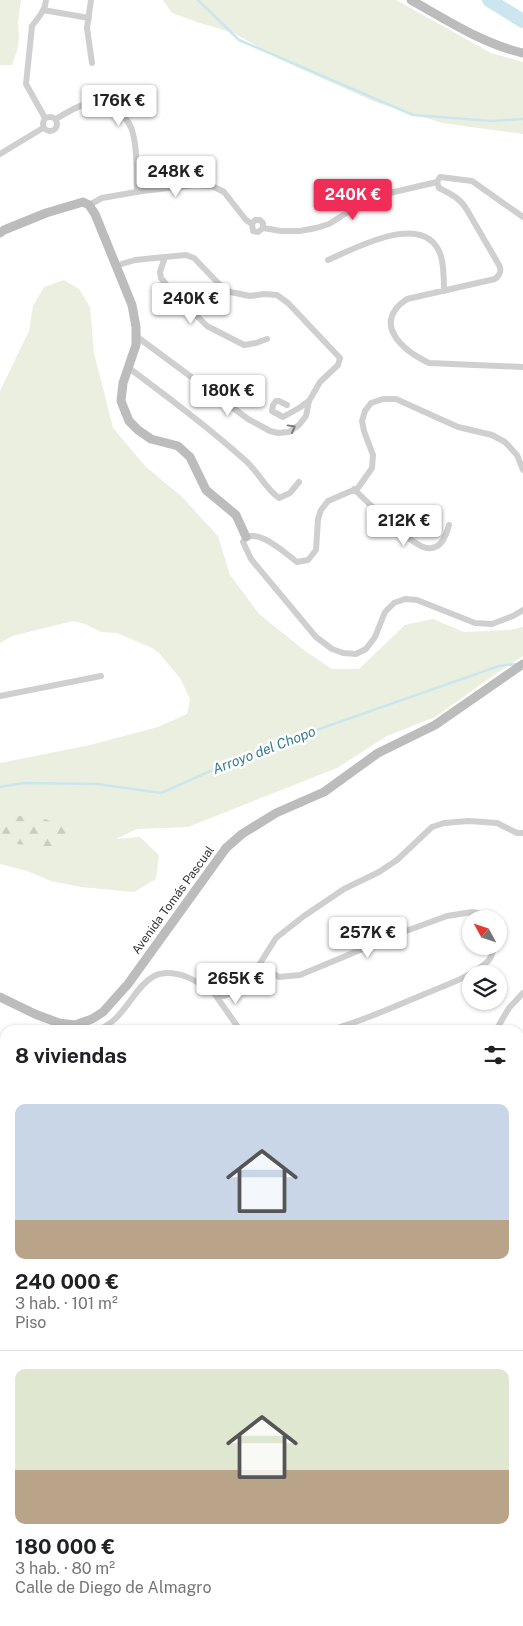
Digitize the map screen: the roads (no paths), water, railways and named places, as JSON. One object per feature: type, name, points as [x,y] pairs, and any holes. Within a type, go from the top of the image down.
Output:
[{"type":"street","points":[[45,118],[26,84],[32,26],[43,10],[46,0]]},
{"type":"street","points":[[91,0],[87,28],[92,63]]},
{"type":"street","points":[[411,0],[479,38],[523,53]]},
{"type":"street","points":[[43,10],[89,18]]},
{"type":"street","points":[[56,120],[77,106],[100,102],[111,105],[120,112],[130,124],[133,133],[137,192]]},
{"type":"street","points":[[51,116],[56,120],[57,125],[54,130],[48,131],[44,128],[42,122],[45,118],[51,116]]},
{"type":"street","points":[[0,154],[44,128]]},
{"type":"street","points":[[523,217],[472,181],[440,177],[437,182],[438,188],[456,196],[463,202],[501,269],[499,276],[495,279],[407,299],[398,305],[391,316],[390,328],[396,339],[418,358],[429,363],[523,367]]},
{"type":"street","points":[[89,205],[102,198],[137,192],[212,186],[224,192],[246,220],[252,224],[255,220],[260,220],[264,228],[281,231],[300,231],[329,224],[367,200],[377,196],[437,182]]},
{"type":"street","points":[[0,233],[46,213],[83,202],[89,205],[95,214],[132,305],[136,328],[136,345],[123,383],[121,401],[129,420],[151,440],[178,446],[190,457],[206,490],[236,515],[246,537]]},
{"type":"street","points":[[328,260],[377,240],[402,234],[417,233],[425,236],[432,242],[441,255],[444,291]]},
{"type":"street","points":[[115,266],[135,260],[186,256],[194,258],[219,284],[230,292],[250,296],[264,294],[277,296],[288,303],[340,358],[338,365],[320,382],[309,401],[306,416],[299,425],[289,432],[278,433],[270,431],[248,419],[136,336]]},
{"type":"street","points":[[165,257],[160,272],[161,278],[207,326],[244,345],[267,339]]},
{"type":"street","points":[[129,368],[216,435],[249,464],[266,482],[273,494],[279,498],[290,493],[299,482]]},
{"type":"street","points":[[246,537],[264,538],[298,562],[308,560],[316,550],[320,510],[328,501],[358,488],[372,468],[373,455],[362,421],[365,411],[371,403],[384,399],[396,399],[458,427],[492,435],[505,442],[517,454],[523,470]]},
{"type":"street","points":[[287,406],[280,401],[276,401],[272,411],[283,417],[309,401]]},
{"type":"street","points":[[354,489],[418,545],[427,548],[436,547],[442,542],[449,525]]},
{"type":"street","points":[[246,537],[243,542],[251,559],[316,637],[332,649],[344,653],[356,654],[366,648],[375,637],[385,612],[394,603],[405,599],[417,600],[475,623],[492,624],[523,610]]},
{"type":"street","name":"Avenida Tomás Pascual","points":[[78,1025],[103,1012],[128,984],[226,848],[242,834],[276,813],[324,792],[378,753],[435,725],[523,664]]},
{"type":"street","points":[[0,696],[101,676]]},
{"type":"street","points":[[107,1025],[115,1020],[146,981],[158,973],[170,973],[187,977],[214,993],[224,996],[234,991],[259,965],[276,938],[344,889],[379,872],[397,860],[432,827],[444,823],[469,821],[498,823],[517,833],[523,833]]},
{"type":"street","points":[[259,965],[279,977],[300,975],[406,931],[446,916],[462,914]]},
{"type":"street","points":[[347,1025],[363,1020],[475,971],[488,962],[492,955]]},
{"type":"street","points":[[214,993],[236,1025]]},
{"type":"street","points":[[499,1025],[523,993]]},
{"type":"street","name":"Avenida Tomás Pascual","points":[[0,997],[35,1014],[64,1025]]},
{"type":"waterway","points":[[198,0],[239,40],[413,115],[492,121],[523,119]]},
{"type":"waterway","points":[[489,0],[523,21]]},
{"type":"waterway","name":"Arroyo del Chopo","points":[[0,787],[23,783],[97,784],[161,793],[251,753],[499,666],[517,664]]}]
